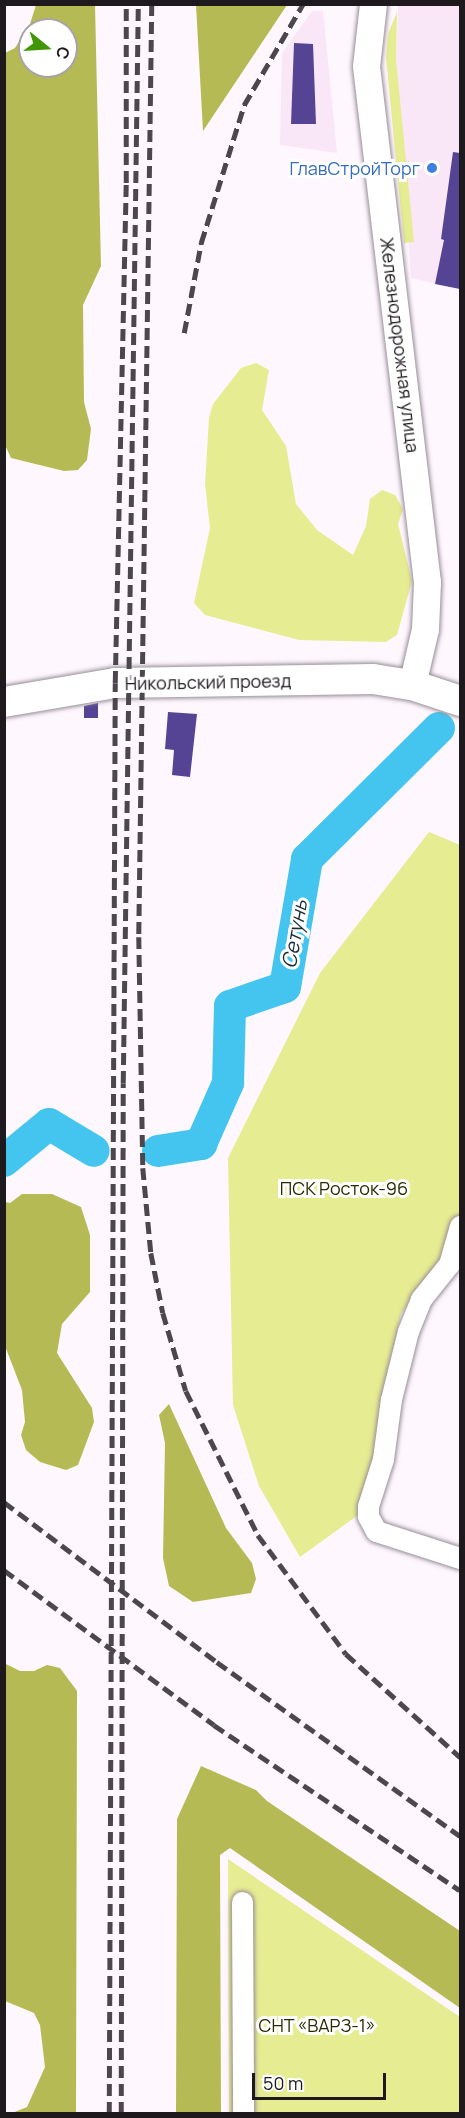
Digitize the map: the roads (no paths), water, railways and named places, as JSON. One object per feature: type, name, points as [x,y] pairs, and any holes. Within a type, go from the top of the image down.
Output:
[{"type":"main road","name":"Никольский проезд","points":[[4,702],[115,683],[373,679],[412,685],[460,700]]},
{"type":"street","name":"Железнодорожная улица","points":[[373,4],[366,66],[408,395],[427,582],[425,629],[412,685]]},
{"type":"street","points":[[460,1226],[449,1264],[421,1299],[408,1331],[391,1399],[383,1459],[368,1506],[368,1516],[376,1531],[460,1558]]},
{"type":"street","points":[[242,1902],[243,2114]]},
{"type":"waterway","name":"Сетунь","points":[[158,1151],[201,1144],[228,1083],[230,1006],[285,987],[307,859],[439,728]]},
{"type":"waterway","name":"Сетунь","points":[[4,1161],[49,1124],[94,1151]]},
{"type":"railway","points":[[109,2114],[115,683],[126,183],[126,4]]},
{"type":"railway","points":[[121,2114],[123,1083],[138,4]]},
{"type":"railway","points":[[152,4],[139,937],[143,1168],[151,1253],[163,1313],[186,1391],[258,1535],[346,1654],[460,1757]]},
{"type":"railway","points":[[184,333],[201,243],[244,105],[303,4]]},
{"type":"railway","points":[[4,1502],[217,1662],[460,1836]]},
{"type":"railway","points":[[4,1570],[214,1725],[460,1890]]},
{"type":"place","name":"ГлавСтройТорг","points":[[432,168]]},
{"type":"park label","name":"ПСК Росток-96","points":[[344,1188]]},
{"type":"park label","name":"СНТ «ВАРЗ-1»","points":[[317,2025]]}]
